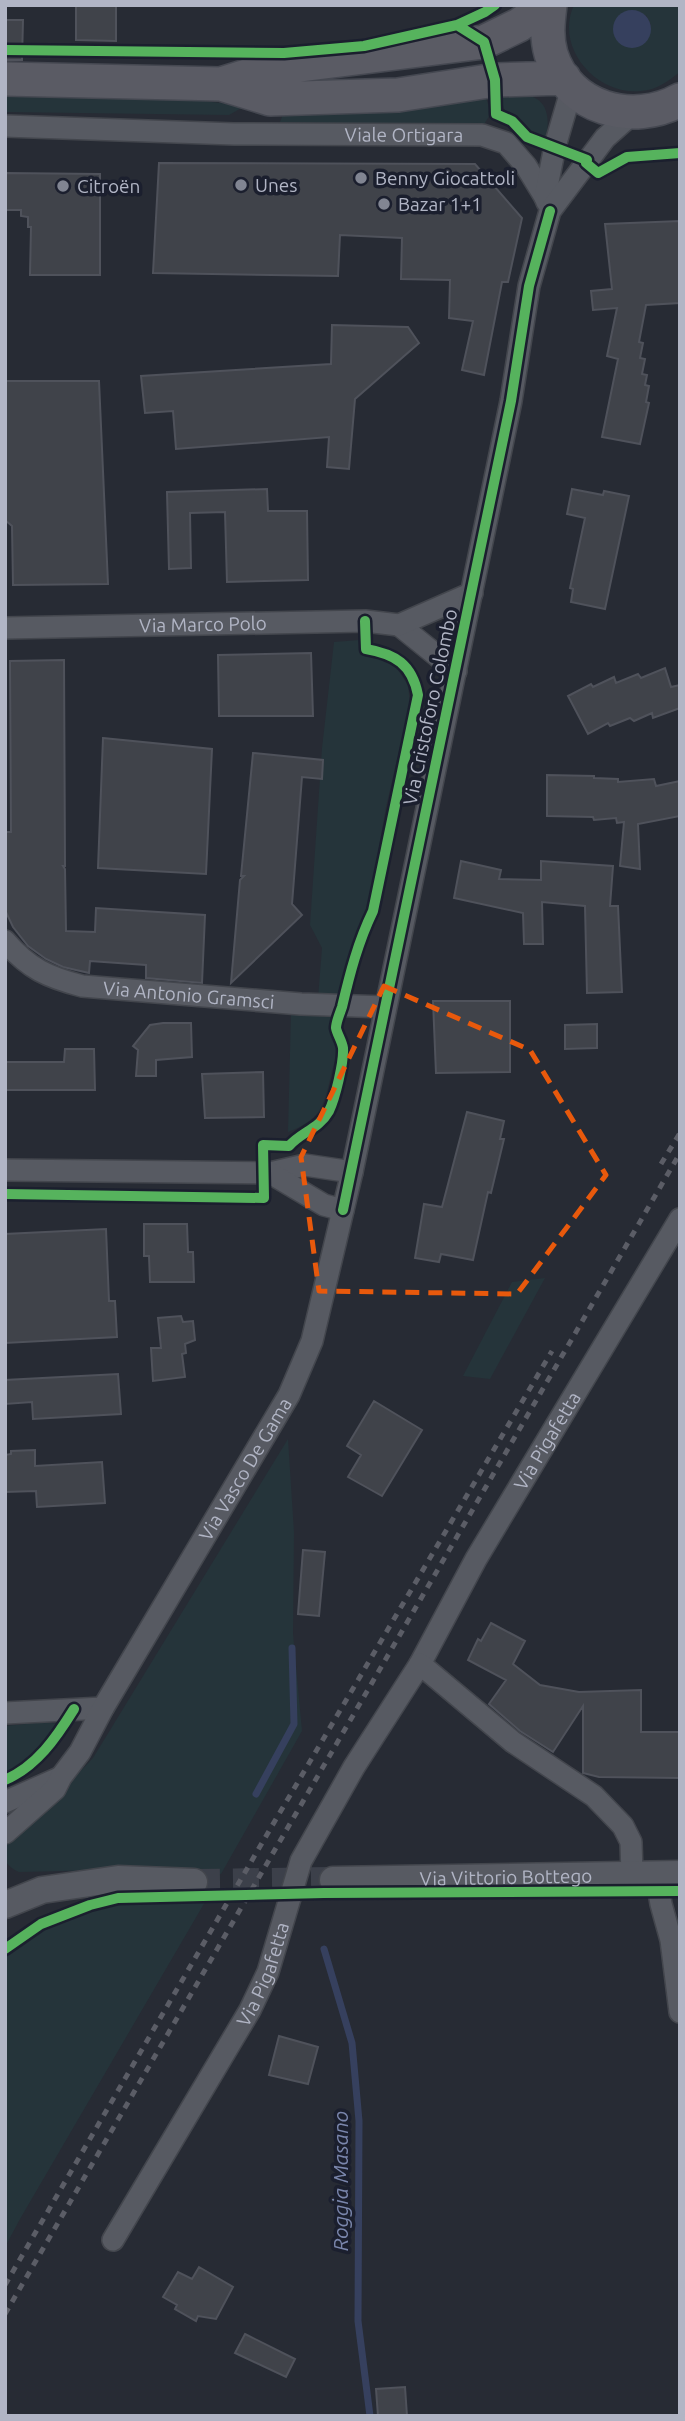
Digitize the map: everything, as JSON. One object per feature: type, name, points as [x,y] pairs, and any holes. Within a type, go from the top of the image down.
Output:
[{"type":"main road","points":[[549,5],[547,30],[552,55],[568,83],[599,107],[632,114],[660,110],[680,100]]},
{"type":"main road","name":"Viale Ortigara","points":[[222,84],[269,69],[484,41],[549,5]]},
{"type":"main road","name":"Viale Ortigara","points":[[5,79],[222,84],[270,99],[398,95],[495,80],[568,83]]},
{"type":"street","name":"Via Cristoforo Colombo","points":[[343,1210],[472,593],[510,401],[528,286],[548,204],[555,146],[568,83]]},
{"type":"street","points":[[234,134],[270,99]]},
{"type":"street","name":"Via Cristoforo Colombo","points":[[548,204],[593,152],[632,114]]},
{"type":"street","name":"Viale Ortigara","points":[[5,126],[234,134],[482,135],[506,143],[526,166],[548,204]]},
{"type":"street","points":[[456,671],[399,625],[472,593]]},
{"type":"street","name":"Via Marco Polo","points":[[5,628],[365,621],[399,625]]},
{"type":"street","name":"Via Antonio Gramsci","points":[[5,941],[20,959],[49,977],[82,986],[301,1004],[385,1007]]},
{"type":"street","points":[[5,1170],[270,1173],[305,1165],[352,1172]]},
{"type":"street","points":[[270,1173],[324,1205],[343,1210]]},
{"type":"street","name":"Via Vasco De Gama","points":[[5,1833],[55,1789],[80,1752],[103,1708],[289,1395],[312,1341],[343,1210]]},
{"type":"street","name":"Via Pigafetta","points":[[113,2240],[250,2010],[268,1972],[301,1861],[354,1767],[420,1664],[477,1559],[680,1219]]},
{"type":"street","points":[[420,1664],[513,1742],[594,1796],[623,1826],[631,1842],[656,1874],[671,1940],[680,2012]]},
{"type":"street","points":[[5,1713],[103,1708]]},
{"type":"street","name":"Via Vasco De Gama","points":[[5,1802],[61,1777]]},
{"type":"street","name":"Via Vittorio Bottego","points":[[333,1880],[656,1874]]},
{"type":"street","points":[[5,1905],[42,1890],[118,1879],[194,1882]]},
{"type":"street","points":[[5,1882],[42,1890]]},
{"type":"highlighted area","points":[[384,986],[530,1050],[606,1175],[517,1294],[319,1291],[301,1157]]},
{"type":"shaded area","points":[[574,5],[680,5],[680,72],[647,90],[625,91],[609,86],[584,66],[575,52],[569,21]],"holes":[[[646,15],[651,25],[624,46],[615,36]]]},
{"type":"shaded area","points":[[499,91],[531,96],[544,106],[548,124],[546,138],[530,133],[515,122],[504,108]]},
{"type":"shaded area","points":[[484,92],[491,113],[483,126],[280,122],[283,114]]},
{"type":"shaded area","points":[[5,94],[146,94],[245,106],[229,115],[5,112]]},
{"type":"shaded area","points":[[359,640],[360,655],[386,660],[398,670],[408,685],[410,704],[386,807],[369,904],[352,946],[338,998],[318,998],[322,948],[310,925],[322,748],[334,642]]},
{"type":"shaded area","points":[[291,1013],[333,1015],[338,1047],[326,1096],[319,1111],[307,1123],[288,1132]]},
{"type":"shaded area","points":[[545,1278],[490,1379],[463,1376],[512,1282]]},
{"type":"shaded area","points":[[288,1439],[294,1532],[293,1634],[302,1731],[221,1874],[150,1869],[19,1872],[14,1869],[6,1860],[5,1842],[93,1758]]},
{"type":"shaded area","points":[[47,1722],[58,1724],[48,1740],[29,1760],[5,1774],[5,1726]]},
{"type":"shaded area","points":[[205,1902],[5,2247],[5,1952],[49,1924],[114,1903]]},
{"type":"water","points":[[632,10],[645,16],[651,29],[645,42],[632,48],[619,42],[613,29],[619,16]]},
{"type":"building","points":[[76,5],[116,5],[116,41],[76,40]]},
{"type":"building","points":[[5,20],[23,20],[22,60],[5,60]]},
{"type":"building","points":[[159,163],[475,164],[522,218],[508,282],[502,282],[484,375],[462,370],[473,321],[449,318],[450,280],[401,279],[402,238],[340,235],[338,276],[153,273]]},
{"type":"building","points":[[5,173],[100,174],[100,275],[30,275],[31,227],[28,227],[28,217],[21,216],[21,210],[5,210]]},
{"type":"building","points":[[680,221],[680,303],[646,305],[639,342],[643,343],[640,358],[645,359],[642,374],[647,375],[645,385],[649,386],[646,402],[649,403],[640,444],[602,437],[618,359],[607,356],[617,308],[593,310],[591,291],[612,289],[605,224]]},
{"type":"building","points":[[332,325],[408,327],[419,343],[355,399],[349,469],[327,467],[329,437],[176,449],[173,411],[145,413],[141,376],[331,364]]},
{"type":"building","points":[[5,381],[99,381],[108,584],[13,585],[12,526],[5,520]]},
{"type":"building","points":[[267,489],[268,511],[307,511],[308,580],[227,582],[225,512],[190,513],[191,568],[169,569],[167,492]]},
{"type":"building","points":[[572,489],[603,495],[604,491],[629,496],[605,609],[571,602],[573,589],[570,588],[585,518],[567,514]]},
{"type":"building","points":[[311,653],[313,716],[219,716],[218,655]]},
{"type":"building","points":[[64,660],[63,866],[66,931],[95,932],[96,908],[205,915],[202,983],[146,978],[146,965],[90,961],[89,973],[63,967],[28,946],[13,927],[5,910],[5,832],[11,832],[10,661]]},
{"type":"building","points":[[665,668],[671,687],[680,685],[680,708],[653,718],[652,713],[634,721],[630,718],[610,726],[608,723],[588,734],[568,696],[591,684],[593,687],[614,677],[616,683],[638,674],[641,678]]},
{"type":"building","points":[[103,738],[212,749],[206,874],[98,868]]},
{"type":"building","points":[[253,753],[323,760],[322,779],[302,777],[292,904],[302,915],[231,983],[240,880],[244,876],[241,876]]},
{"type":"building","points":[[547,775],[594,776],[618,779],[618,782],[654,779],[656,786],[680,781],[680,816],[638,824],[640,869],[620,866],[624,822],[617,823],[616,818],[594,820],[593,817],[547,816]]},
{"type":"building","points":[[461,861],[501,870],[499,879],[541,880],[541,861],[613,866],[610,906],[618,906],[622,992],[587,993],[585,906],[542,902],[543,944],[524,944],[523,913],[454,898]]},
{"type":"building","points":[[433,1001],[510,1001],[510,1072],[436,1073]]},
{"type":"building","points":[[191,1023],[192,1057],[156,1060],[156,1076],[136,1076],[138,1050],[133,1046],[150,1025]]},
{"type":"building","points":[[597,1024],[597,1048],[565,1049],[565,1025]]},
{"type":"building","points":[[65,1049],[94,1049],[95,1090],[5,1090],[5,1062],[64,1062]]},
{"type":"building","points":[[263,1072],[264,1117],[205,1118],[202,1074]]},
{"type":"building","points":[[467,1112],[504,1121],[500,1139],[504,1139],[491,1193],[488,1192],[473,1260],[441,1254],[439,1262],[415,1258],[424,1204],[442,1207]]},
{"type":"building","points":[[144,1224],[187,1224],[188,1252],[193,1252],[194,1282],[150,1282],[149,1256],[144,1256]]},
{"type":"building","points":[[106,1229],[109,1301],[115,1301],[117,1337],[5,1343],[5,1234]]},
{"type":"building","points":[[181,1316],[183,1322],[193,1321],[195,1340],[185,1344],[186,1353],[182,1354],[185,1377],[153,1381],[151,1348],[161,1348],[158,1318]]},
{"type":"building","points":[[118,1374],[121,1414],[33,1419],[32,1402],[5,1404],[5,1380]]},
{"type":"building","points":[[374,1401],[422,1430],[382,1496],[348,1477],[361,1455],[347,1446]]},
{"type":"building","points":[[35,1450],[35,1466],[102,1462],[105,1503],[37,1507],[36,1491],[5,1492],[5,1455],[11,1454],[11,1451]]},
{"type":"building","points":[[303,1550],[325,1552],[319,1616],[298,1614]]},
{"type":"building","points":[[491,1623],[525,1641],[513,1664],[540,1685],[579,1692],[641,1690],[641,1732],[680,1732],[680,1778],[599,1777],[583,1773],[583,1706],[553,1752],[520,1731],[489,1704],[506,1680],[468,1660],[478,1639],[481,1641]]},
{"type":"building","points":[[279,2036],[318,2047],[308,2084],[269,2075]]},
{"type":"building","points":[[199,2267],[233,2287],[216,2319],[198,2316],[196,2321],[175,2309],[177,2305],[163,2297],[178,2272],[192,2279]]},
{"type":"building","points":[[245,2334],[295,2359],[286,2377],[235,2353]]},
{"type":"building","points":[[405,2387],[407,2416],[378,2416],[376,2389]]},
{"type":"waterway","name":"Roggia Masano","points":[[256,1794],[294,1724],[292,1648]]},
{"type":"waterway","name":"Roggia Masano","points":[[324,1949],[352,2043],[359,2121],[358,2321],[370,2416]]},
{"type":"tunnel","points":[[194,1882],[333,1880]]},
{"type":"railway","points":[[661,1164],[680,1133]]},
{"type":"railway","points":[[5,2314],[680,1153]]},
{"type":"railway","points":[[5,2285],[552,1351]]},
{"type":"cycle path","points":[[5,50],[284,53],[364,46],[457,25],[495,5]]},
{"type":"cycle path","points":[[457,25],[484,42],[495,80],[496,114],[512,121],[527,137],[587,160],[586,163],[598,173],[627,157],[680,153]]},
{"type":"cycle path","points":[[343,1210],[511,401],[529,286],[550,211]]},
{"type":"cycle path","points":[[5,1194],[264,1198],[263,1145],[289,1146],[320,1122],[329,1111],[339,1080],[343,1054],[337,1023],[351,970],[373,911],[418,695],[411,675],[401,662],[386,654],[366,649],[365,621]]},
{"type":"cycle path","points":[[5,1780],[36,1759],[53,1741],[74,1709]]},
{"type":"cycle path","points":[[5,1949],[41,1924],[90,1905],[118,1898],[324,1893],[680,1891]]},
{"type":"place","name":"Benny Giocattoli","points":[[361,178]]},
{"type":"place","name":"Unes","points":[[241,185]]},
{"type":"place","name":"Citroën","points":[[63,186]]},
{"type":"place","name":"Bazar 1+1","points":[[384,204]]}]
